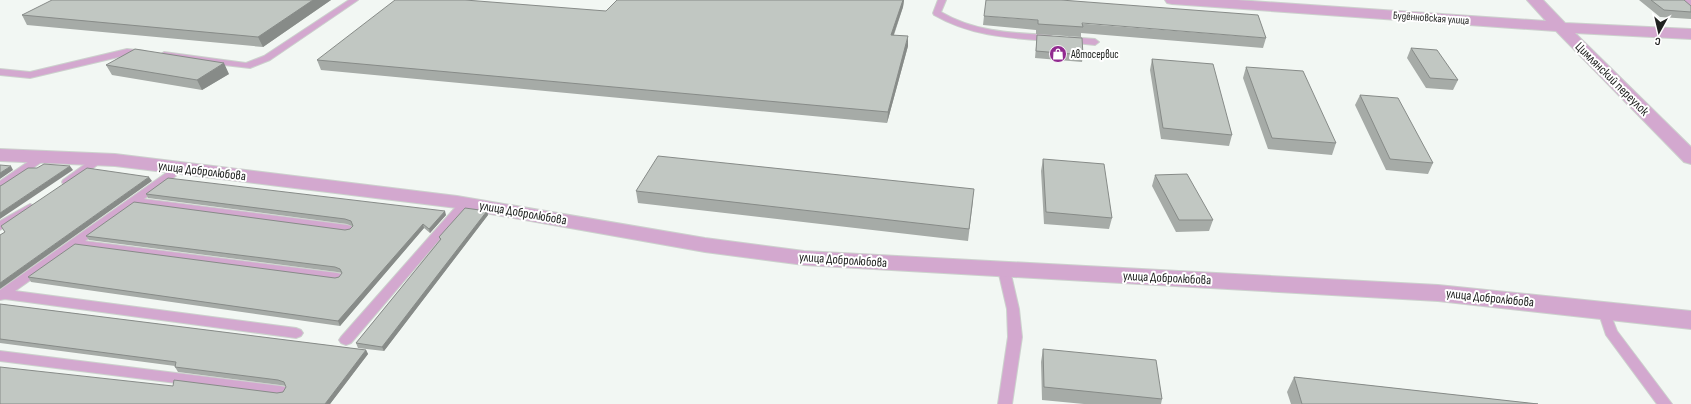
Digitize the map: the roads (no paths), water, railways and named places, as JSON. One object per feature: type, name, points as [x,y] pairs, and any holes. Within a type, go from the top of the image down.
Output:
[{"type":"street","name":"Будённовская улица","points":[[1172,0],[1215,1],[1560,27],[1691,34]]},
{"type":"street","name":"Цимлянский переулок","points":[[1534,0],[1691,158]]},
{"type":"street","points":[[1687,0],[1691,3]]},
{"type":"street","name":"улица Добролюбова","points":[[0,155],[99,159],[465,203],[705,245],[804,258],[1438,293],[1691,320]]},
{"type":"lane","points":[[0,72],[30,75],[128,52],[182,56],[247,66],[266,58],[354,0]]},
{"type":"lane","points":[[942,0],[937,13],[961,26],[992,33],[1095,42]]},
{"type":"lane","points":[[0,186],[42,157]]},
{"type":"lane","points":[[55,190],[99,159]]},
{"type":"lane","points":[[1,295],[180,168]]},
{"type":"lane","points":[[133,201],[347,229]]},
{"type":"lane","points":[[0,226],[36,203]]},
{"type":"lane","points":[[346,340],[465,203]]},
{"type":"lane","points":[[74,243],[337,277]]},
{"type":"lane","points":[[1004,270],[1013,310],[1015,338],[1005,404]]},
{"type":"lane","points":[[1,295],[296,333]]},
{"type":"lane","points":[[1604,311],[1611,332],[1665,404]]},
{"type":"lane","points":[[0,356],[280,390]]},
{"type":"place","name":"Автосервис","points":[[1058,54]]}]
